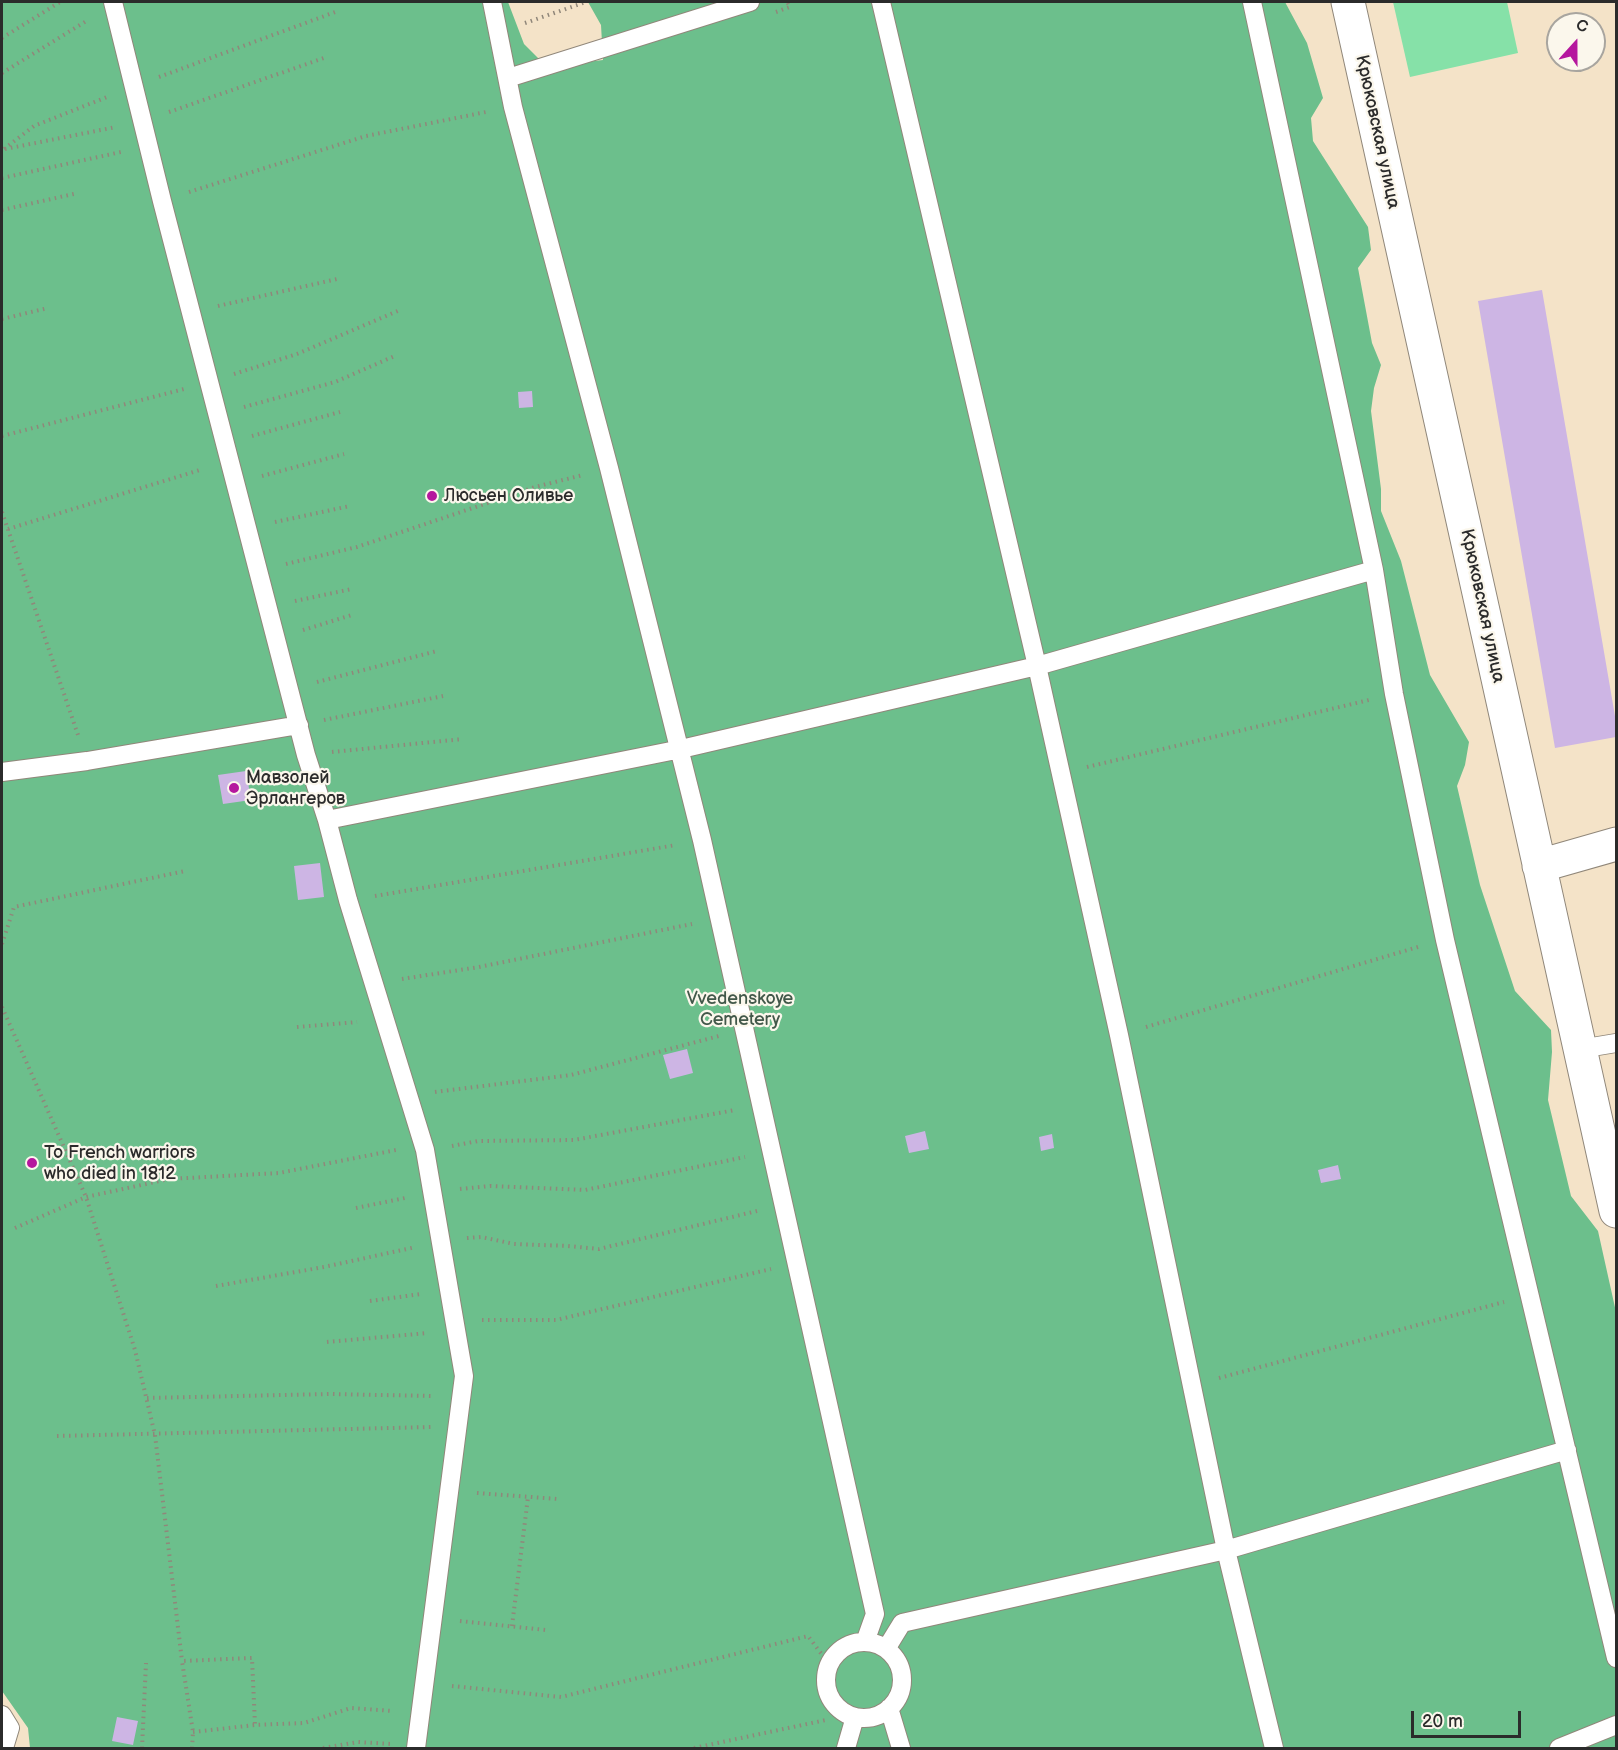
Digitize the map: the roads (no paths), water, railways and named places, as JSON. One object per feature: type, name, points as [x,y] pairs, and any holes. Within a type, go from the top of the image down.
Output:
[{"type":"street","name":"Крюковская улица","points":[[1348,2],[1617,1211]]},
{"type":"street","points":[[1539,866],[1617,844]]},
{"type":"lane","points":[[492,2],[513,106],[681,749],[720,918],[875,1614],[865,1642]]},
{"type":"lane","points":[[507,78],[750,2]]},
{"type":"lane","points":[[881,2],[1036,666],[1119,1035],[1226,1550],[1274,1749]]},
{"type":"lane","points":[[1252,2],[1374,570],[1394,694],[1445,940],[1617,1658]]},
{"type":"lane","points":[[113,3],[162,201],[306,754],[424,1147],[464,1376],[416,1747]]},
{"type":"lane","points":[[327,820],[681,749],[1036,666],[1374,570]]},
{"type":"lane","points":[[2,772],[87,761],[299,725]]},
{"type":"lane","points":[[1580,1049],[1617,1043]]},
{"type":"lane","points":[[886,1649],[902,1623],[1226,1550],[1567,1450]]},
{"type":"lane","points":[[865,1642],[886,1649],[897,1660],[902,1682],[898,1696],[890,1708],[869,1718],[851,1716],[835,1706],[828,1693],[825,1678],[833,1657],[844,1647],[865,1642]]},
{"type":"lane","points":[[890,1708],[901,1749]]},
{"type":"lane","points":[[2,1715],[10,1728],[4,1749]]},
{"type":"lane","points":[[846,1749],[851,1716]]},
{"type":"lane","points":[[1559,1749],[1617,1725]]},
{"type":"place","name":"Люсьен Оливье","points":[[432,496]]},
{"type":"place","name":"Мавзолей Эрлангеров","points":[[234,788]]},
{"type":"place","name":"To French warriors who died in 1812","points":[[32,1163]]},
{"type":"park label","name":"Vvedenskoye Cemetery","points":[[740,1009]]}]
